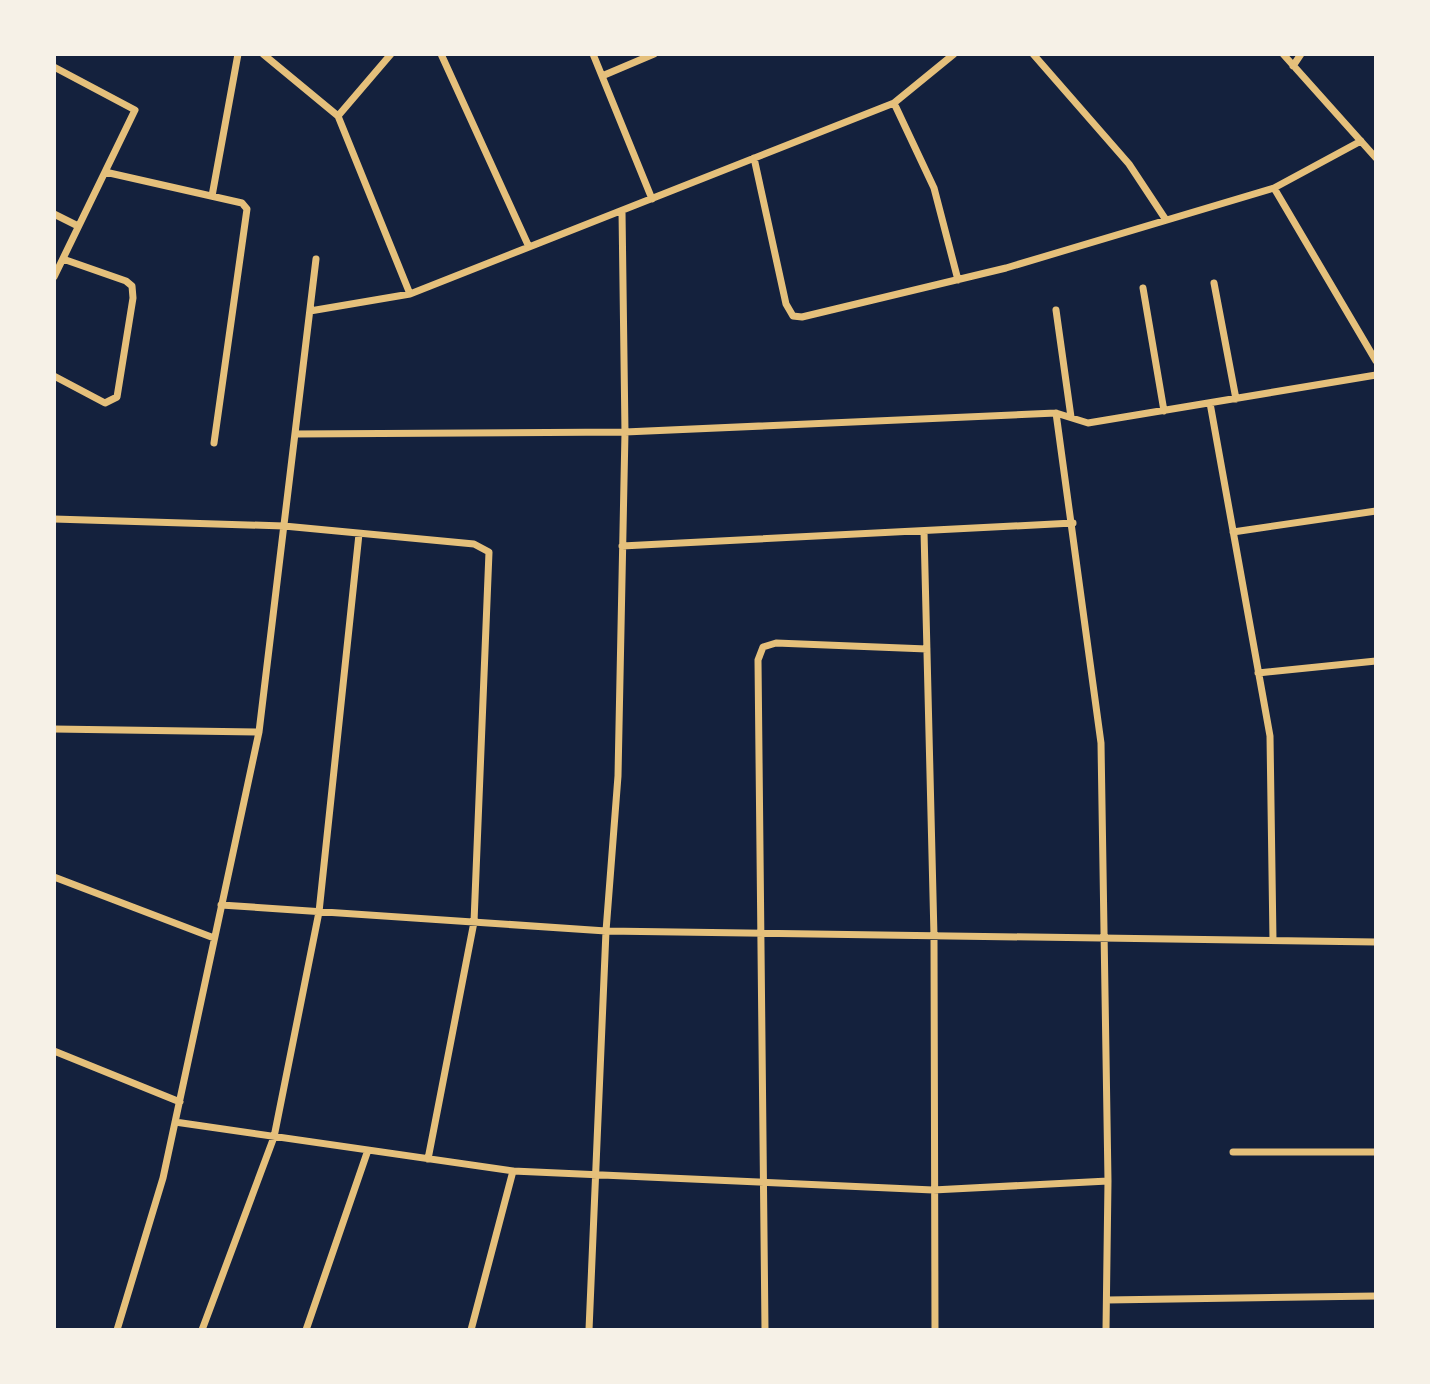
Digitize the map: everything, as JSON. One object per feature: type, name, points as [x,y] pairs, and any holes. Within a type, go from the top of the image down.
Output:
[{"type":"street","points":[[212,195],[238,54]]},
{"type":"street","points":[[263,54],[338,116],[411,295]]},
{"type":"street","points":[[338,116],[391,54]]},
{"type":"street","points":[[441,54],[529,247]]},
{"type":"street","points":[[593,54],[652,199]]},
{"type":"street","points":[[602,76],[654,54]]},
{"type":"street","points":[[310,311],[411,295],[894,103],[954,54]]},
{"type":"street","points":[[1033,54],[1129,164],[1166,220]]},
{"type":"street","points":[[1283,54],[1376,158]]},
{"type":"street","points":[[1293,66],[1301,54]]},
{"type":"street","points":[[54,67],[135,110],[54,277]]},
{"type":"street","points":[[894,103],[934,188],[958,280]]},
{"type":"street","points":[[754,158],[786,304],[793,316],[802,317],[958,280],[1274,188],[1361,141]]},
{"type":"street","points":[[105,172],[212,195],[242,203],[247,209],[214,443]]},
{"type":"street","points":[[1274,188],[1376,361]]},
{"type":"street","points":[[589,1330],[606,931],[618,776],[625,432],[622,211]]},
{"type":"street","points":[[54,214],[78,226]]},
{"type":"street","points":[[54,376],[105,403],[114,401],[117,397],[133,298],[132,286],[126,281],[63,259]]},
{"type":"street","points":[[117,1330],[163,1178],[259,732],[316,259]]},
{"type":"street","points":[[1214,283],[1236,399]]},
{"type":"street","points":[[1143,288],[1164,411]]},
{"type":"street","points":[[1056,310],[1071,417]]},
{"type":"street","points":[[295,434],[625,432],[1056,413],[1088,423],[1376,375]]},
{"type":"street","points":[[1210,403],[1270,736],[1273,940]]},
{"type":"street","points":[[1056,413],[1101,743],[1108,1181],[1106,1330]]},
{"type":"street","points":[[1233,532],[1376,511]]},
{"type":"street","points":[[54,520],[284,527],[474,544],[489,552],[474,922],[428,1159]]},
{"type":"street","points":[[622,546],[1073,523]]},
{"type":"street","points":[[924,531],[934,936],[935,1330]]},
{"type":"street","points":[[202,1330],[274,1137],[319,912],[359,534]]},
{"type":"street","points":[[765,1330],[758,660],[763,647],[776,643],[927,649]]},
{"type":"street","points":[[1258,673],[1376,661]]},
{"type":"street","points":[[54,729],[259,732]]},
{"type":"street","points":[[54,877],[214,938]]},
{"type":"street","points":[[221,905],[606,931],[1376,942]]},
{"type":"street","points":[[54,1051],[180,1102]]},
{"type":"street","points":[[175,1122],[513,1171],[933,1190],[1108,1181]]},
{"type":"street","points":[[306,1330],[368,1150]]},
{"type":"street","points":[[1233,1152],[1376,1152]]},
{"type":"street","points":[[471,1330],[513,1171]]},
{"type":"street","points":[[1107,1300],[1376,1297]]}]
